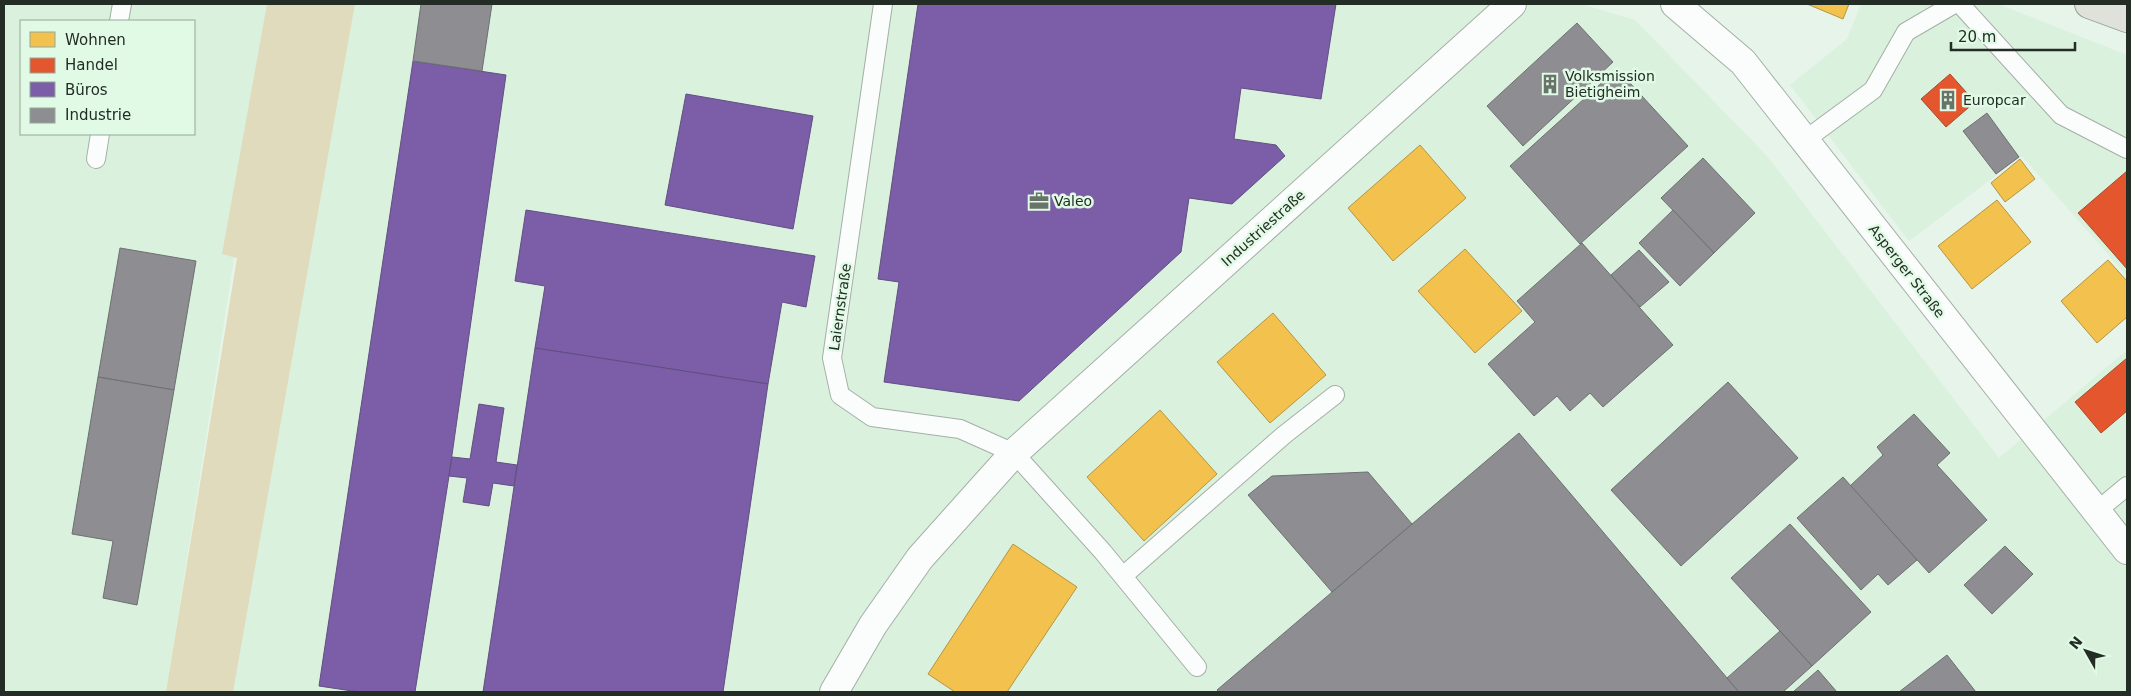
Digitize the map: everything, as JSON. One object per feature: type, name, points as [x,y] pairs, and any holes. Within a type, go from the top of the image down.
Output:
[{"type":"main road","points":[[2089,4],[2127,18]]},
{"type":"street","name":"Industriestraße","points":[[1014,453],[1512,4]]},
{"type":"street","name":"Asperger Straße","points":[[1675,4],[1743,62],[2127,550]]},
{"type":"street","points":[[834,692],[873,625],[920,558],[1014,453]]},
{"type":"lane","points":[[119,20],[122,4]]},
{"type":"lane","name":"Laiernstraße","points":[[883,4],[832,358],[840,395],[872,417],[960,429],[1014,453]]},
{"type":"lane","points":[[1805,140],[1873,90],[1906,32],[1954,4]]},
{"type":"lane","points":[[1960,4],[2061,115],[2127,149]]},
{"type":"lane","points":[[96,159],[100,135]]},
{"type":"lane","points":[[1123,576],[1284,435],[1335,395]]},
{"type":"lane","points":[[1014,453],[1123,576],[1197,667]]},
{"type":"lane","points":[[2097,511],[2127,486]]},
{"type":"shaded area","points":[[4,4],[274,4],[166,692],[4,692]]},
{"type":"shaded area","points":[[267,4],[355,4],[233,692],[166,692],[237,258],[222,254]]},
{"type":"shaded area","points":[[355,4],[1581,4],[1635,20],[1767,156],[1999,458],[2127,350],[2127,692],[233,692]]},
{"type":"shaded area","points":[[1861,4],[1998,4],[2127,55],[2127,276],[2022,156],[1909,241],[1790,85],[1847,39]]},
{"type":"building: Wohnen","points":[[1807,4],[1849,4],[1843,19]]},
{"type":"building: Wohnen","points":[[1420,145],[1466,198],[1393,261],[1348,208]]},
{"type":"building: Wohnen","points":[[2020,159],[2035,179],[2005,202],[1991,183]]},
{"type":"building: Wohnen","points":[[1997,200],[2031,242],[1972,289],[1938,246]]},
{"type":"building: Wohnen","points":[[1465,249],[1522,311],[1475,353],[1418,291]]},
{"type":"building: Wohnen","points":[[2108,260],[2127,281],[2127,317],[2097,343],[2061,301]]},
{"type":"building: Wohnen","points":[[1273,313],[1326,375],[1270,423],[1217,362]]},
{"type":"building: Wohnen","points":[[1160,410],[1217,474],[1144,541],[1087,477]]},
{"type":"building: Wohnen","points":[[1013,544],[1077,587],[1007,692],[955,692],[928,674]]},
{"type":"building: Handel","name":"Europcar","points":[[1950,74],[1975,102],[1946,127],[1921,99]]},
{"type":"building: Handel","points":[[2127,171],[2127,269],[2078,213]]},
{"type":"building: Handel","points":[[2127,358],[2127,411],[2101,433],[2075,402]]},
{"type":"building: Büros","name":"Valeo","points":[[918,4],[1336,4],[1321,99],[1241,88],[1234,139],[1276,145],[1285,156],[1232,204],[1189,198],[1181,252],[1019,401],[884,382],[899,282],[878,279]]},
{"type":"building: Büros","points":[[413,61],[506,75],[449,476],[415,692],[359,692],[319,686]]},
{"type":"building: Büros","points":[[686,94],[813,116],[793,229],[665,205]]},
{"type":"building: Büros","points":[[526,210],[815,256],[806,307],[782,302],[768,384],[535,348],[545,286],[515,281]]},
{"type":"building: Büros","points":[[535,348],[768,384],[723,692],[483,692]]},
{"type":"building: Büros","points":[[479,404],[504,408],[496,462],[517,465],[514,486],[493,483],[489,506],[463,502],[467,478],[449,476],[452,457],[470,459]]},
{"type":"building: Industrie","points":[[421,4],[492,4],[482,71],[413,61]]},
{"type":"building: Industrie","name":"Volksmission Bietigheim","points":[[1577,23],[1613,62],[1523,146],[1487,106]]},
{"type":"building: Industrie","points":[[1617,69],[1688,146],[1580,244],[1510,166]]},
{"type":"building: Industrie","points":[[1987,113],[2019,157],[1996,174],[1963,131]]},
{"type":"building: Industrie","points":[[1703,158],[1755,213],[1714,253],[1661,198]]},
{"type":"building: Industrie","points":[[1673,210],[1714,253],[1680,286],[1639,243]]},
{"type":"building: Industrie","points":[[1582,243],[1673,345],[1603,407],[1590,393],[1570,411],[1557,396],[1534,416],[1488,364],[1535,322],[1517,301]]},
{"type":"building: Industrie","points":[[120,248],[196,261],[174,390],[98,377]]},
{"type":"building: Industrie","points":[[1639,250],[1669,282],[1640,307],[1611,275]]},
{"type":"building: Industrie","points":[[98,377],[174,390],[137,605],[103,598],[113,541],[72,534]]},
{"type":"building: Industrie","points":[[1728,382],[1798,458],[1681,566],[1611,490]]},
{"type":"building: Industrie","points":[[1914,414],[1950,453],[1937,465],[1987,520],[1929,573],[1850,486],[1883,455],[1877,447]]},
{"type":"building: Industrie","points":[[1519,433],[1739,692],[1219,692],[1217,690]]},
{"type":"building: Industrie","points":[[1368,472],[1412,524],[1332,592],[1248,495],[1272,476]]},
{"type":"building: Industrie","points":[[1843,477],[1917,560],[1888,585],[1878,574],[1861,590],[1797,518]]},
{"type":"building: Industrie","points":[[1790,524],[1871,612],[1812,666],[1731,578]]},
{"type":"building: Industrie","points":[[2005,546],[2033,574],[1992,614],[1964,585]]},
{"type":"building: Industrie","points":[[1780,631],[1812,666],[1783,692],[1739,692],[1727,678]]},
{"type":"building: Industrie","points":[[1947,655],[1976,692],[1899,692]]},
{"type":"building: Industrie","points":[[1818,670],[1837,692],[1793,692]]},
{"type":"place","name":"Volksmission Bietigheim","points":[[1550,84]]},
{"type":"place","name":"Europcar","points":[[1948,100]]},
{"type":"place","name":"Valeo","points":[[1039,201]]}]
